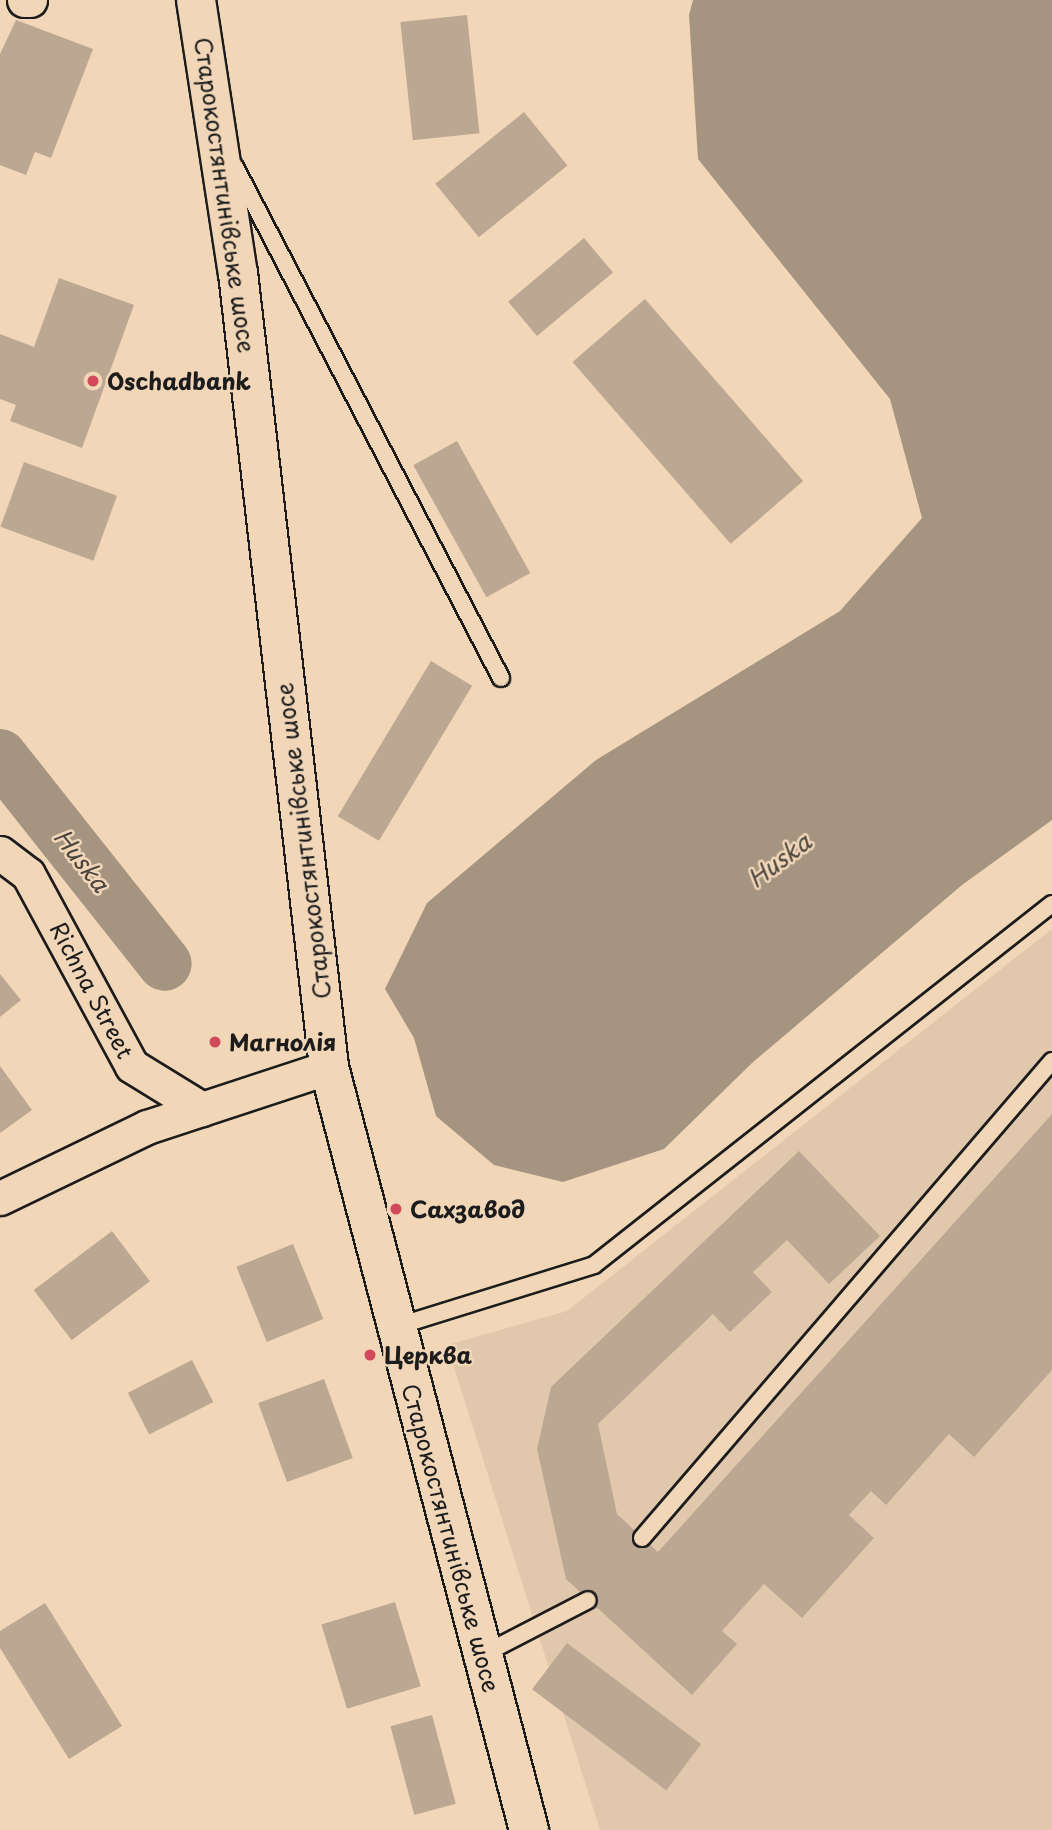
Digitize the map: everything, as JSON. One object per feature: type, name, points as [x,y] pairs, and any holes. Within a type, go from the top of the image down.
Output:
[{"type":"main road","name":"Старокостянтинівське шосе","points":[[197,0],[219,137],[329,1067],[394,1327],[529,1830]]},
{"type":"street","points":[[24,0],[30,0]]},
{"type":"street","name":"Richna Street","points":[[0,853],[28,874],[132,1066],[202,1109]]},
{"type":"street","points":[[0,1198],[147,1127],[329,1067]]},
{"type":"lane","points":[[219,137],[501,678]]},
{"type":"lane","points":[[394,1327],[594,1265],[1052,904]]},
{"type":"lane","points":[[642,1538],[1052,1061]]},
{"type":"lane","points":[[482,1655],[588,1600]]},
{"type":"shaded area","points":[[1052,929],[1052,1830],[600,1830],[447,1345],[567,1311]]},
{"type":"water","points":[[693,0],[1052,0],[1052,820],[962,885],[752,1063],[664,1149],[563,1182],[494,1165],[436,1116],[414,1038],[385,989],[427,903],[596,760],[840,611],[922,518],[890,399],[698,159],[689,15]]},
{"type":"building","points":[[467,15],[479,133],[413,140],[400,22]]},
{"type":"building","points":[[16,20],[93,49],[51,158],[35,152],[26,175],[0,165],[0,54]]},
{"type":"building","points":[[524,112],[567,166],[479,237],[435,184]]},
{"type":"building","points":[[584,238],[613,272],[537,336],[508,302]]},
{"type":"building","points":[[59,278],[134,305],[82,448],[10,421],[16,405],[0,399],[0,334],[34,347]]},
{"type":"building","points":[[645,299],[803,481],[731,544],[573,362]]},
{"type":"building","points":[[457,441],[530,573],[486,597],[413,465]]},
{"type":"building","points":[[24,462],[117,496],[93,561],[0,527]]},
{"type":"building","points":[[431,661],[472,686],[379,841],[338,816]]},
{"type":"building","points":[[0,974],[21,1000],[0,1017]]},
{"type":"building","points":[[0,1066],[32,1110],[0,1133]]},
{"type":"building","points":[[1052,1114],[1052,1370],[974,1457],[949,1434],[886,1505],[871,1491],[849,1515],[874,1538],[802,1618],[764,1584],[722,1631],[737,1644],[692,1695],[566,1579],[537,1449],[551,1387],[799,1151],[880,1236],[829,1284],[787,1240],[753,1272],[772,1292],[730,1332],[713,1314],[598,1424],[617,1514],[658,1552]]},
{"type":"building","points":[[112,1231],[150,1281],[72,1340],[34,1290]]},
{"type":"building","points":[[293,1244],[323,1319],[267,1342],[236,1267]]},
{"type":"building","points":[[192,1360],[213,1402],[149,1435],[128,1393]]},
{"type":"building","points":[[324,1379],[353,1458],[287,1482],[258,1403]]},
{"type":"building","points":[[395,1602],[421,1686],[347,1709],[321,1625]]},
{"type":"building","points":[[45,1603],[122,1726],[69,1759],[0,1648],[0,1631]]},
{"type":"building","points":[[567,1643],[701,1744],[666,1790],[532,1689]]},
{"type":"building","points":[[432,1715],[456,1804],[414,1815],[390,1726]]},
{"type":"waterway","name":"Huska","points":[[0,756],[165,964]]},
{"type":"place","name":"Oschadbank","points":[[93,381]]},
{"type":"place","name":"Магнолія","points":[[215,1042]]},
{"type":"place","name":"Сахзавод","points":[[396,1209]]},
{"type":"place","name":"Церква","points":[[370,1355]]}]
